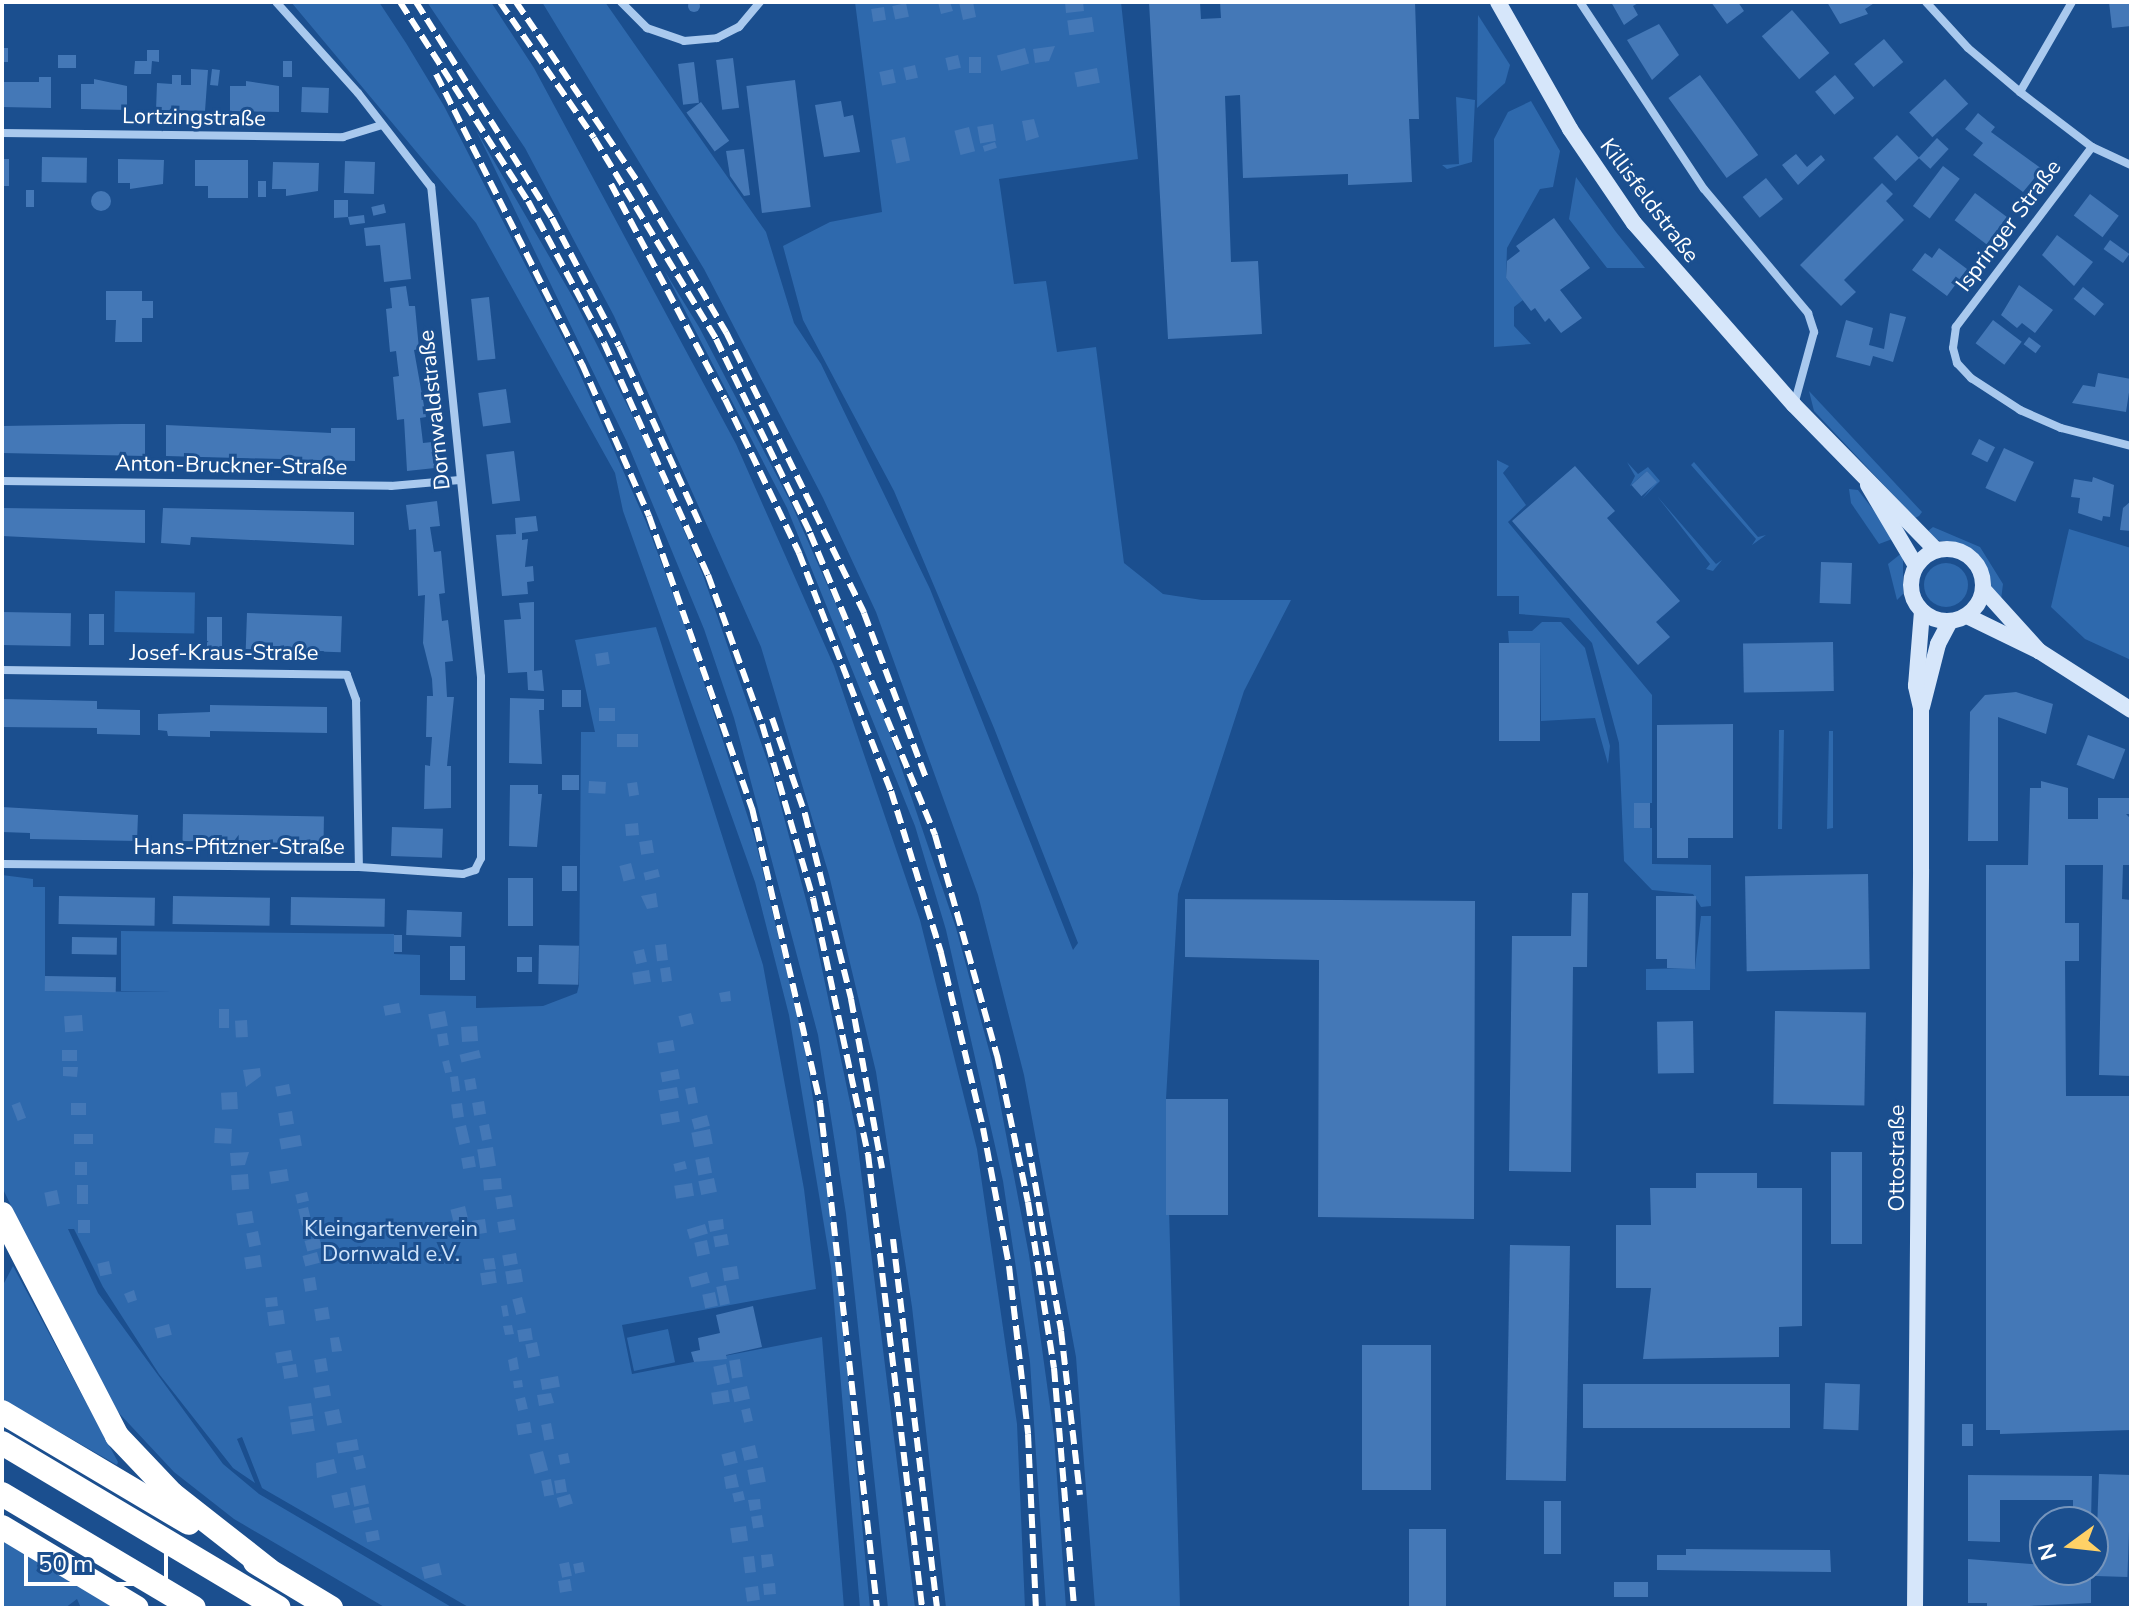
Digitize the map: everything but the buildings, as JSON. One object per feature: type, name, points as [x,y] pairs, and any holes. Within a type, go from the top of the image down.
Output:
[{"type":"highway","points":[[2,1214],[117,1436],[172,1494],[269,1570]]},
{"type":"highway","points":[[2,1412],[331,1608]]},
{"type":"highway","points":[[2,1443],[279,1608]]},
{"type":"highway","points":[[2,1494],[194,1608]]},
{"type":"highway","points":[[2,1527],[137,1608]]},
{"type":"main road","name":"Killisfeldstraße","points":[[1498,2],[1570,129],[1634,223],[1867,483],[1916,566]]},
{"type":"main road","name":"Killisfeldstraße","points":[[1867,483],[1887,496],[1936,550]]},
{"type":"main road","points":[[1983,589],[1967,616],[1950,621],[1922,611],[1911,592],[1916,566],[1936,550],[1967,554],[1978,566],[1983,589],[2039,651],[2131,710]]},
{"type":"main road","name":"Ottostraße","points":[[1915,1608],[1921,708],[1916,686],[1922,611]]},
{"type":"main road","points":[[1967,616],[2019,645],[2039,651]]},
{"type":"main road","name":"Ottostraße","points":[[1921,708],[1938,644],[1950,621]]},
{"type":"street","name":"Dornwaldstraße","points":[[276,2],[431,187],[481,677],[481,858],[475,870]]},
{"type":"street","points":[[621,2],[664,37],[703,41],[739,27],[760,2]]},
{"type":"street","points":[[1580,2],[1704,189],[1808,313],[1814,332],[1794,405]]},
{"type":"street","points":[[1926,2],[1968,48],[2020,92],[2092,147],[2131,165]]},
{"type":"street","points":[[2020,92],[2072,2]]},
{"type":"street","name":"Lortzingstraße","points":[[2,133],[343,137],[360,136],[382,125]]},
{"type":"street","name":"Ispringer Straße","points":[[2092,147],[1956,327],[1957,363],[1987,390],[2061,428],[2131,446]]},
{"type":"street","name":"Anton-Bruckner-Straße","points":[[2,481],[391,486],[460,480]]},
{"type":"street","name":"Josef-Kraus-Straße","points":[[2,670],[347,675],[356,700],[359,867]]},
{"type":"street","name":"Hans-Pfitzner-Straße","points":[[2,864],[359,867],[463,874],[475,870]]},
{"type":"green space","points":[[291,2],[379,2],[406,43],[444,106],[571,354],[646,522],[688,634],[755,839],[805,1048],[834,1232],[870,1608],[860,1608],[831,1267],[789,1015],[755,882],[623,511],[615,473],[476,223]]},
{"type":"green space","points":[[427,2],[491,2],[534,68],[736,444],[834,666],[920,920],[977,1149],[1017,1424],[1025,1608],[946,1608],[912,1307],[876,1072],[829,875],[761,647],[614,316],[525,148]]},
{"type":"green space","points":[[542,2],[605,2],[766,232],[794,323],[821,364],[930,589],[1073,950],[1078,943],[994,728],[894,491],[803,320],[783,246],[830,222],[882,212],[855,2],[1121,2],[1138,159],[999,179],[1014,284],[1046,281],[1057,352],[1096,347],[1124,563],[1163,594],[1202,600],[1291,600],[1244,691],[1178,894],[1166,1099],[1180,1608],[1095,1608],[1076,1357],[1024,1075],[978,895],[876,612],[823,498],[704,269]]},
{"type":"green space","points":[[1478,15],[1510,65],[1505,83],[1477,108]]},
{"type":"green space","points":[[1456,97],[1475,100],[1472,162],[1447,169],[1442,165],[1459,164]]},
{"type":"green space","points":[[1531,101],[1560,151],[1553,187],[1540,189],[1507,248],[1506,278],[1523,300],[1514,307],[1514,326],[1531,344],[1494,347],[1494,139],[1508,112]]},
{"type":"green space","points":[[476,130],[575,301],[649,449],[703,575],[774,780],[813,926],[856,1131],[915,1608],[888,1608],[846,1214],[818,1035],[734,718],[704,629],[627,442]]},
{"type":"green space","points":[[1576,177],[1645,268],[1607,268],[1569,219]]},
{"type":"green space","points":[[664,270],[699,327],[791,503],[883,714],[956,928],[992,1061],[1029,1255],[1054,1435],[1066,1608],[1046,1608],[1030,1362],[1003,1181],[946,930],[915,826],[787,508]]},
{"type":"green space","points":[[1809,391],[1922,512],[1919,516],[1915,518],[1814,411]]},
{"type":"green space","points":[[1497,460],[1509,466],[1503,473],[1526,505],[1508,522],[1652,695],[1652,803],[1634,803],[1635,828],[1652,828],[1652,864],[1711,865],[1711,906],[1701,907],[1693,894],[1652,890],[1624,861],[1619,743],[1592,643],[1569,618],[1519,614],[1519,596],[1497,596]]},
{"type":"green space","points":[[1627,462],[1638,474],[1648,467],[1660,481],[1642,499],[1656,482],[1647,471],[1630,486],[1635,476]]},
{"type":"green space","points":[[1694,462],[1758,537],[1766,535],[1752,545],[1756,539],[1691,465]]},
{"type":"green space","points":[[1849,489],[1858,490],[1895,538],[1879,544],[1851,503]]},
{"type":"green space","points":[[1657,496],[1716,564],[1722,560],[1713,571],[1706,569],[1710,564]]},
{"type":"green space","points":[[1933,527],[1980,547],[2003,584],[2001,600],[1991,590],[1977,553],[1960,543],[1934,540],[1928,531]]},
{"type":"green space","points":[[2069,529],[2131,548],[2131,660],[2085,639],[2051,607]]},
{"type":"green space","points":[[1903,552],[1903,594],[1897,600],[1888,564]]},
{"type":"green space","points":[[1946,563],[1962,569],[1968,585],[1962,601],[1946,607],[1930,601],[1924,585],[1930,569]]},
{"type":"green space","points":[[115,591],[195,592],[194,633],[114,632]]},
{"type":"green space","points":[[1542,622],[1561,622],[1585,648],[1610,746],[1608,764],[1595,718],[1541,721],[1540,643],[1509,643],[1508,631],[1532,631]]},
{"type":"green space","name":"Kleingartenverein Dornwald e.V.","points":[[656,627],[763,965],[804,1189],[816,1289],[622,1325],[632,1374],[822,1337],[844,1608],[470,1608],[262,1488],[242,1437],[237,1439],[255,1483],[233,1468],[159,1374],[103,1287],[74,1229],[68,1229],[98,1293],[223,1464],[259,1494],[453,1608],[386,1608],[234,1519],[174,1472],[117,1411],[73,1334],[2,1187],[2,875],[33,879],[33,887],[45,887],[45,991],[172,992],[121,991],[121,931],[394,934],[394,954],[420,955],[420,995],[476,996],[476,1008],[543,1006],[577,993],[579,985],[581,732],[595,732],[575,640]]},
{"type":"green space","points":[[1779,730],[1784,730],[1782,829],[1778,829]]},
{"type":"green space","points":[[1829,731],[1833,731],[1833,828],[1827,829]]},
{"type":"green space","points":[[1701,916],[1711,916],[1710,990],[1646,990],[1646,969],[1695,968]]},
{"type":"green space","points":[[13,1266],[117,1465],[2,1399],[2,1287]]},
{"type":"green space","points":[[668,1329],[675,1362],[634,1371],[627,1338]]},
{"type":"green space","points":[[2,1538],[119,1608],[81,1608],[77,1599],[65,1608],[2,1608]]},
{"type":"railway","points":[[400,2],[528,201],[604,343],[708,575],[762,724],[813,898],[868,1154],[922,1608]]},
{"type":"railway","points":[[416,2],[552,218],[619,346],[701,527]]},
{"type":"railway","points":[[500,2],[594,138],[716,339],[810,533],[935,835],[997,1055],[1028,1202],[1054,1368],[1074,1608]]},
{"type":"railway","points":[[516,2],[639,184],[726,332],[864,613],[927,781]]},
{"type":"railway","points":[[436,74],[582,364],[649,516],[752,808],[820,1103],[877,1608]]},
{"type":"railway","points":[[611,184],[725,399],[799,553],[891,791],[941,953],[983,1128],[1009,1266],[1028,1434],[1036,1608]]},
{"type":"railway","points":[[772,718],[805,814],[851,999],[882,1168]]},
{"type":"railway","points":[[1028,1143],[1061,1331],[1080,1495]]},
{"type":"railway","points":[[893,1239],[937,1608]]}]
